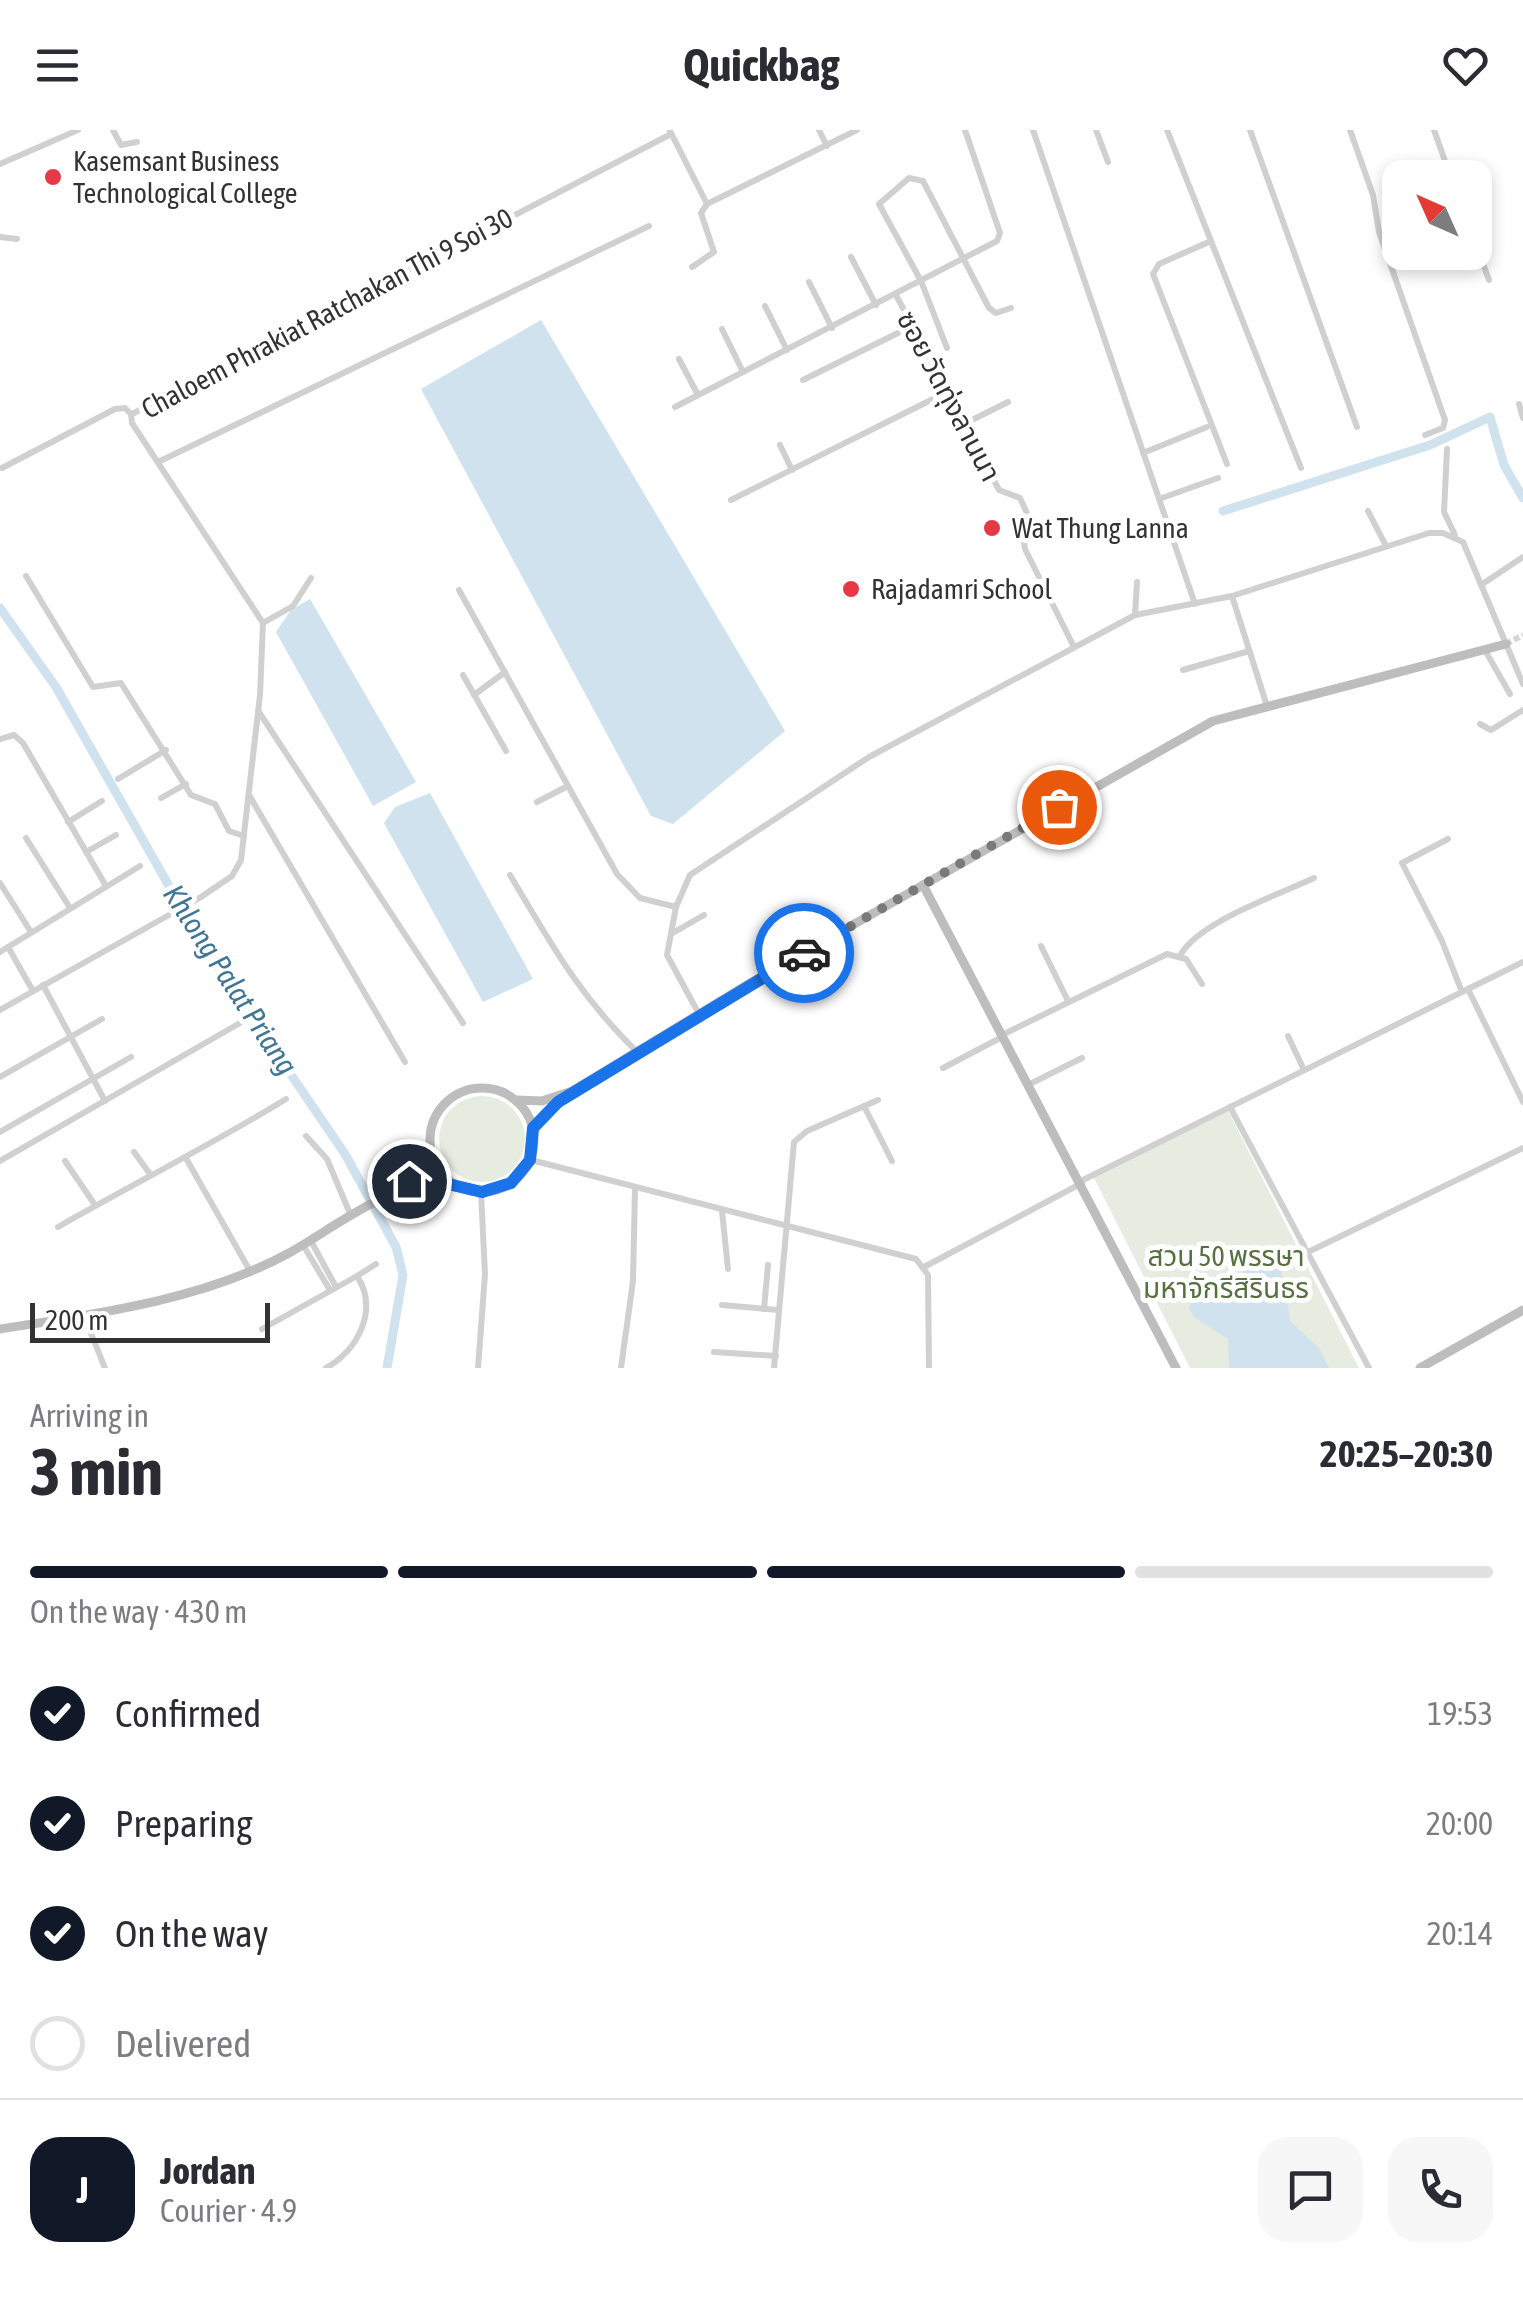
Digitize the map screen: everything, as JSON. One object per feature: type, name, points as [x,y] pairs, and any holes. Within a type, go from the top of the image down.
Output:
[{"type":"main road","points":[[0,1329],[84,1316],[250,1272],[399,1190],[418,1173],[431,1150],[436,1116],[458,1093],[488,1088],[517,1100],[542,1101],[572,1091],[698,1014],[1213,721],[1456,654],[1486,652],[1506,644]]},
{"type":"main road","points":[[924,884],[1176,1368]]},
{"type":"main road","points":[[533,1128],[572,1091]]},
{"type":"main road","points":[[399,1190],[431,1180],[482,1192],[511,1183],[530,1160],[533,1128],[517,1100]]},
{"type":"main road","points":[[431,1150],[441,1172],[455,1184]]},
{"type":"main road","points":[[1420,1368],[1523,1310]]},
{"type":"street","points":[[0,164],[78,130]]},
{"type":"street","points":[[113,130],[121,145],[136,142]]},
{"type":"street","points":[[819,130],[827,146]]},
{"type":"street","points":[[692,268],[714,252],[701,212],[707,204],[856,130]]},
{"type":"street","points":[[675,407],[997,241],[1000,233],[964,130]]},
{"type":"street","points":[[1034,130],[1195,604]]},
{"type":"street","points":[[1096,130],[1108,162]]},
{"type":"street","points":[[1167,130],[1301,468]]},
{"type":"street","points":[[1250,130],[1357,427]]},
{"type":"street","points":[[1350,130],[1373,195],[1379,232],[1445,420],[1443,428],[1425,435]]},
{"type":"street","points":[[1434,130],[1445,160]]},
{"type":"street","points":[[670,132],[707,204]]},
{"type":"street","name":"Chaloem Phrakiat Ratchakan Thi 9 Soi 30","points":[[263,623],[132,423],[131,414],[137,407],[670,132]]},
{"type":"street","points":[[947,348],[922,282],[880,204],[910,178],[923,181],[990,308],[996,313],[1011,308]]},
{"type":"street","points":[[158,462],[650,226]]},
{"type":"street","points":[[0,238],[17,239]]},
{"type":"street","points":[[1211,241],[1159,264],[1153,274],[1227,464]]},
{"type":"street","points":[[851,257],[876,305]]},
{"type":"street","points":[[1485,270],[1488,280]]},
{"type":"street","points":[[808,282],[832,328]]},
{"type":"street","name":"ซอย วัดทุ่งลานนา","points":[[896,295],[1000,490],[1022,502],[1031,522],[1023,534],[1025,548],[1073,645]]},
{"type":"street","points":[[765,306],[787,350]]},
{"type":"street","points":[[803,380],[912,326]]},
{"type":"street","points":[[722,329],[743,372]]},
{"type":"street","points":[[679,359],[698,395]]},
{"type":"street","points":[[731,500],[947,392]]},
{"type":"street","points":[[964,424],[1008,402]]},
{"type":"street","points":[[1519,404],[1523,418]]},
{"type":"street","points":[[2,468],[115,409],[125,408],[131,414]]},
{"type":"street","points":[[1144,453],[1207,427]]},
{"type":"street","points":[[780,445],[792,470]]},
{"type":"street","points":[[1446,448],[1444,512],[1463,542],[1523,684]]},
{"type":"street","points":[[1159,499],[1218,478]]},
{"type":"street","points":[[1368,511],[1386,546]]},
{"type":"street","points":[[698,1014],[667,956],[676,907],[690,874],[870,758],[1073,645],[1135,615],[1232,596],[1430,533],[1456,536]]},
{"type":"street","points":[[1481,585],[1523,556]]},
{"type":"street","points":[[26,576],[94,687],[102,690],[122,682],[194,797],[214,804],[229,832],[244,836]]},
{"type":"street","points":[[0,1010],[168,917],[239,868],[258,711],[263,623],[301,599],[312,578]]},
{"type":"street","points":[[1135,615],[1137,582]]},
{"type":"street","points":[[460,590],[626,887],[647,902],[676,907]]},
{"type":"street","points":[[1232,596],[1267,706]]},
{"type":"street","points":[[1183,670],[1249,651]]},
{"type":"street","points":[[1486,652],[1510,694]]},
{"type":"street","points":[[474,695],[505,672]]},
{"type":"street","points":[[463,676],[506,751]]},
{"type":"street","points":[[1480,724],[1491,730],[1523,710]]},
{"type":"street","points":[[258,711],[463,1023]]},
{"type":"street","points":[[0,738],[18,736],[106,886]]},
{"type":"street","points":[[118,780],[166,750]]},
{"type":"street","points":[[161,798],[186,784]]},
{"type":"street","points":[[538,802],[568,786]]},
{"type":"street","points":[[248,794],[405,1062]]},
{"type":"street","points":[[68,822],[102,801]]},
{"type":"street","points":[[86,852],[116,834]]},
{"type":"street","points":[[26,838],[70,908]]},
{"type":"street","points":[[1448,839],[1402,863],[1523,1102]]},
{"type":"street","points":[[0,952],[140,866]]},
{"type":"street","points":[[510,875],[566,972],[600,1016],[638,1053]]},
{"type":"street","points":[[943,1068],[1155,958],[1180,954],[1197,936],[1314,878]]},
{"type":"street","points":[[0,883],[31,932]]},
{"type":"street","points":[[671,934],[704,915]]},
{"type":"street","points":[[1041,946],[1068,1001]]},
{"type":"street","points":[[8,947],[33,991]]},
{"type":"street","points":[[1180,954],[1202,984]]},
{"type":"street","points":[[924,1266],[1082,1182],[1523,962]]},
{"type":"street","points":[[43,985],[105,1100]]},
{"type":"street","points":[[0,1077],[102,1019]]},
{"type":"street","points":[[0,1161],[240,1022]]},
{"type":"street","points":[[1288,1036],[1304,1070]]},
{"type":"street","points":[[0,1132],[131,1057]]},
{"type":"street","points":[[1030,1084],[1082,1058]]},
{"type":"street","points":[[58,1226],[150,1174],[187,1160],[286,1099]]},
{"type":"street","points":[[774,1368],[783,1226],[794,1142],[807,1131],[878,1100]]},
{"type":"street","points":[[864,1106],[892,1161]]},
{"type":"street","points":[[1230,1107],[1368,1368]]},
{"type":"street","points":[[306,1136],[327,1160],[356,1215]]},
{"type":"street","points":[[1306,1253],[1523,1148]]},
{"type":"street","points":[[134,1152],[150,1174]]},
{"type":"street","points":[[187,1160],[250,1272]]},
{"type":"street","points":[[530,1160],[909,1256],[924,1266],[929,1287],[929,1368]]},
{"type":"street","points":[[64,1161],[96,1205]]},
{"type":"street","points":[[620,1368],[633,1281],[635,1188]]},
{"type":"street","points":[[478,1368],[485,1274],[482,1192]]},
{"type":"street","points":[[722,1210],[728,1269]]},
{"type":"street","points":[[307,1243],[333,1288]]},
{"type":"street","points":[[262,1329],[376,1264]]},
{"type":"street","points":[[764,1309],[768,1265]]},
{"type":"street","points":[[326,1368],[337,1362],[360,1336],[366,1292],[357,1276]]},
{"type":"street","points":[[722,1306],[778,1310]]},
{"type":"street","points":[[84,1316],[105,1368]]},
{"type":"street","points":[[714,1352],[776,1356]]},
{"type":"green space","points":[[482,1096],[499,1099],[513,1108],[522,1122],[522,1156],[513,1170],[499,1179],[482,1182],[465,1179],[451,1170],[442,1156],[439,1139],[442,1122],[451,1108],[465,1099]]},
{"type":"green space","name":"สวน 50 พรรษา มหาจักรีสิรินธร","points":[[1227,1109],[1359,1368],[1190,1368],[1093,1176]]},
{"type":"water","points":[[541,320],[785,731],[673,824],[651,816],[421,389]]},
{"type":"water","points":[[310,599],[416,782],[373,806],[276,632],[291,610]]},
{"type":"water","points":[[430,793],[533,979],[483,1002],[384,823],[395,807]]},
{"type":"water","points":[[1266,1248],[1278,1257],[1291,1322],[1319,1348],[1329,1368],[1229,1368],[1228,1339],[1194,1317],[1189,1308],[1197,1289],[1237,1278]]},
{"type":"waterway","points":[[1223,511],[1430,445],[1490,417],[1504,465],[1523,498]]},
{"type":"waterway","name":"Khlong Palat Priang","points":[[0,608],[56,687],[202,944],[345,1154],[396,1247],[403,1275],[387,1368]]},
{"type":"tunnel","points":[[1506,644],[1523,635]]},
{"type":"way so far","points":[[804,953],[1059,807]]},
{"type":"place","name":"Kasemsant Business Technological College","points":[[53,177]]},
{"type":"place","name":"Wat Thung Lanna","points":[[992,528]]},
{"type":"place","name":"Rajadamri School","points":[[851,589]]},
{"type":"route","points":[[409,1181],[399,1190],[431,1180],[482,1192],[511,1183],[530,1160],[533,1128],[572,1091],[804,953]]}]
